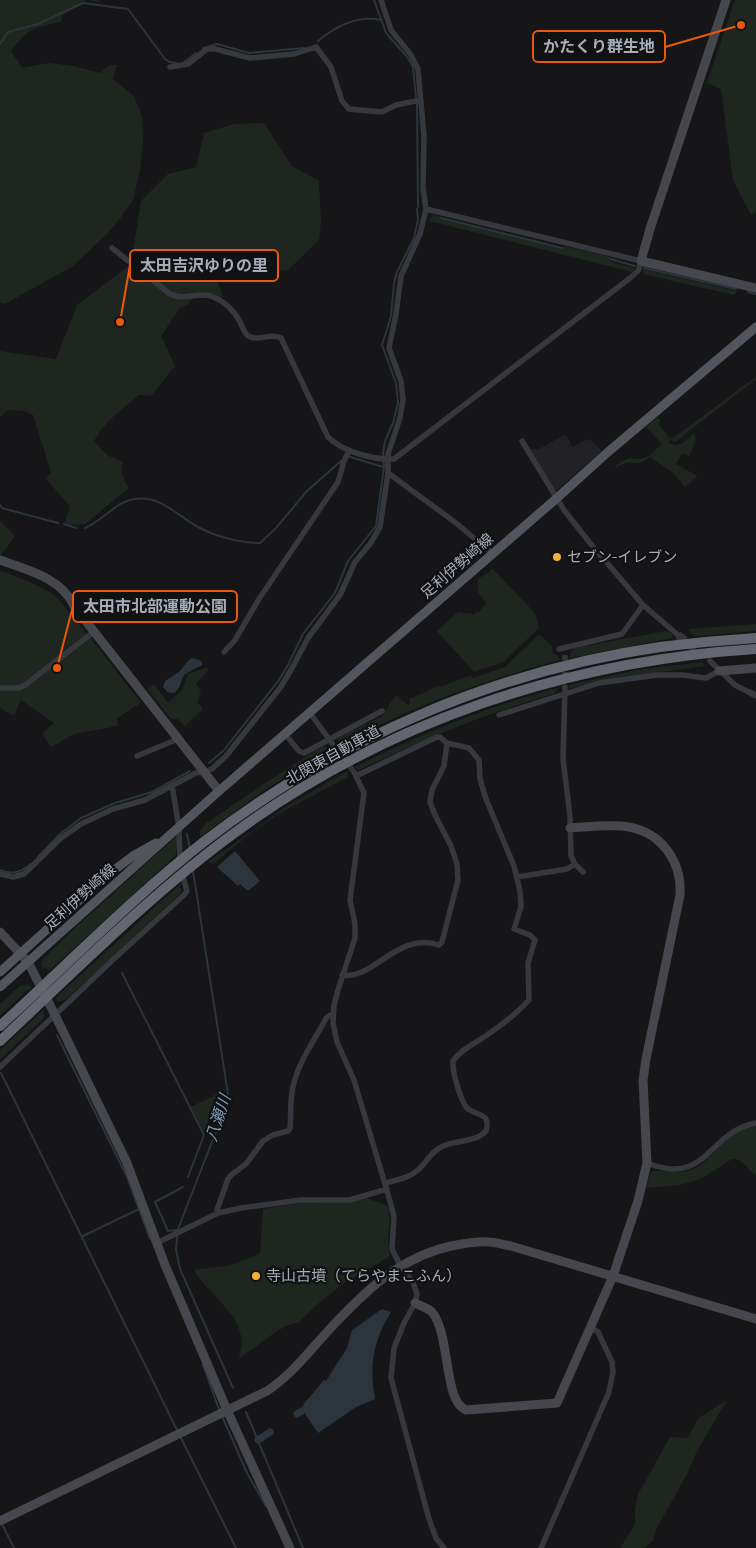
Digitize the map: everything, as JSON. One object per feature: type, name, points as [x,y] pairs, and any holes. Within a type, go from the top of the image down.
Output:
[{"type":"highway","name":"北関東自動車道","points":[[0,1026],[174,866],[204,843],[254,806],[308,771],[392,727],[460,699],[526,677],[620,654],[687,644],[756,638]]},
{"type":"highway","name":"北関東自動車道","points":[[0,1041],[178,878],[261,814],[337,768],[397,737],[465,709],[530,687],[597,670],[661,658],[756,649]]},
{"type":"main road","name":"足利伊勢崎線","points":[[0,987],[219,791],[608,452],[756,327]]},
{"type":"main road","name":"足利伊勢崎線","points":[[0,972],[119,866],[179,828]]},
{"type":"street","points":[[0,874],[14,878],[24,874],[74,828],[106,812],[145,800],[196,773],[212,768],[226,756],[280,688],[308,638],[340,595],[355,562],[370,544],[380,527],[388,473],[389,450],[400,418],[403,399],[401,381],[389,348],[389,342],[396,314],[401,276],[420,234],[426,210],[423,188],[424,136],[418,69],[411,55],[391,30],[381,0]]},
{"type":"street","points":[[112,248],[170,294],[180,298],[204,295],[215,298],[234,312],[246,334],[255,338],[275,335],[281,338],[328,437],[349,451],[394,460],[638,271],[726,0]]},
{"type":"street","points":[[170,67],[188,64],[207,49],[216,49],[250,58],[294,54],[316,46],[330,67],[342,101],[349,109],[382,112],[396,105],[421,100]]},
{"type":"street","points":[[426,210],[756,288]]},
{"type":"street","points":[[522,441],[564,510],[590,543],[642,605],[678,635]]},
{"type":"street","points":[[224,652],[236,640],[259,599],[338,482],[349,451]]},
{"type":"street","points":[[388,473],[456,523],[492,553]]},
{"type":"street","points":[[0,560],[42,576],[60,587],[70,596],[74,606],[219,791]]},
{"type":"street","points":[[564,655],[562,649],[622,634],[642,605]]},
{"type":"street","points":[[0,688],[19,688],[25,685],[91,634]]},
{"type":"street","points":[[710,661],[735,685],[756,696]]},
{"type":"street","points":[[499,715],[564,690],[598,683],[666,674],[706,678],[719,671],[756,668]]},
{"type":"street","points":[[564,690],[562,759],[569,803],[570,856],[583,872]]},
{"type":"street","points":[[310,712],[334,746]]},
{"type":"street","points":[[285,734],[303,753],[382,712]]},
{"type":"street","points":[[157,1243],[218,1213],[301,1200],[350,1200],[386,1186],[415,1173],[433,1152],[440,1147],[455,1142],[480,1138],[486,1131],[487,1121],[484,1117],[465,1106],[452,1064],[458,1055],[522,1008],[530,998],[528,963],[535,940],[530,935],[514,929],[521,907],[517,877],[502,835],[486,799],[480,778],[480,764],[477,756],[469,748],[447,743],[440,737],[355,774],[364,793],[350,900],[355,924],[355,938],[342,975],[333,1014],[337,1042],[354,1080],[386,1186],[394,1216],[392,1249],[400,1265],[408,1273],[417,1294],[415,1303],[404,1323],[394,1348],[391,1378],[429,1519],[436,1538],[444,1548]]},
{"type":"street","points":[[137,756],[178,738]]},
{"type":"street","points":[[342,975],[346,976],[368,970],[392,952],[419,942],[425,941],[439,945],[442,942],[458,880],[458,873],[451,846],[435,815],[430,796],[444,766],[447,743]]},
{"type":"street","points":[[0,1067],[187,891],[178,856],[179,828],[172,785]]},
{"type":"street","points":[[415,1303],[428,1309],[434,1317],[445,1348],[450,1387],[459,1405],[466,1410],[557,1403],[613,1276],[638,1202],[647,1164],[643,1080],[680,895],[678,870],[671,855],[664,846],[646,832],[622,826],[570,828]]},
{"type":"street","points":[[517,877],[567,869],[575,864]]},
{"type":"street","points":[[0,932],[28,962],[56,1014],[127,1163],[157,1243],[227,1410],[290,1548]]},
{"type":"street","points":[[218,1213],[217,1210],[231,1175],[246,1164],[263,1141],[273,1135],[288,1131],[290,1128],[292,1093],[296,1076],[303,1059],[327,1017],[333,1014]]},
{"type":"street","points":[[647,1164],[667,1170],[688,1168],[703,1159],[737,1129],[756,1123]]},
{"type":"street","points":[[0,1522],[262,1394],[281,1381],[352,1306],[400,1265],[426,1253],[444,1248],[469,1242],[489,1242],[549,1256],[756,1319]]},
{"type":"street","points":[[541,1548],[593,1431],[610,1386],[613,1372],[612,1362],[598,1332],[591,1328]]},
{"type":"shaded area","points":[[0,0],[86,0],[62,16],[61,22],[44,25],[27,33],[11,51],[22,68],[49,63],[73,66],[100,73],[110,65],[117,65],[113,79],[134,96],[142,116],[143,141],[140,171],[133,200],[119,220],[73,266],[5,304],[0,302]]},
{"type":"shaded area","points":[[735,0],[756,0],[756,212],[751,215],[733,180],[721,89],[707,83]]},
{"type":"shaded area","points":[[264,123],[292,166],[319,181],[321,222],[319,240],[288,270],[246,274],[212,265],[223,297],[193,298],[188,304],[180,308],[161,336],[175,366],[151,396],[139,395],[108,422],[94,441],[107,455],[123,462],[123,476],[129,488],[85,524],[71,525],[65,523],[70,506],[46,479],[51,472],[33,415],[25,411],[8,410],[0,417],[0,351],[56,359],[77,305],[131,264],[141,201],[168,174],[196,167],[204,133],[234,124]]},
{"type":"shaded area","points":[[433,215],[442,217],[441,219],[562,249],[563,246],[611,257],[610,262],[635,268],[632,272],[429,221]]},
{"type":"shaded area","points":[[642,269],[737,291],[734,295],[643,274]]},
{"type":"shaded area","points":[[756,377],[756,379],[675,442],[671,440],[668,442],[679,445],[694,434],[696,440],[689,456],[682,453],[676,464],[697,477],[685,487],[672,472],[650,457],[640,463],[614,466],[629,458],[641,459],[650,455],[662,444],[646,427],[658,417],[660,421],[658,424],[670,438],[673,438]]},
{"type":"shaded area","points":[[566,435],[573,447],[590,439],[602,451],[557,490],[553,489],[530,449],[539,449]]},
{"type":"shaded area","points":[[0,521],[15,536],[0,556]]},
{"type":"shaded area","points":[[493,569],[530,608],[536,616],[539,628],[503,662],[474,672],[437,631],[458,612],[474,614],[477,611],[479,612],[486,603],[478,592],[478,579]]},
{"type":"shaded area","points":[[0,570],[55,595],[141,703],[117,718],[118,726],[74,734],[51,747],[42,733],[54,723],[21,700],[14,716],[0,708]]},
{"type":"shaded area","points":[[756,624],[756,631],[695,636],[689,631],[689,629]]},
{"type":"shaded area","points":[[666,631],[672,634],[673,638],[570,658],[570,653],[575,648]]},
{"type":"shaded area","points":[[538,635],[552,646],[553,654],[558,656],[560,660],[447,696],[392,719],[339,745],[337,743],[338,738],[382,716],[396,695],[408,705],[410,704],[409,699],[438,686],[440,687],[471,675],[473,678],[505,667]]},
{"type":"shaded area","points":[[193,658],[201,661],[202,665],[185,674],[174,693],[167,692],[163,687],[165,681],[179,672]]},
{"type":"shaded area","points":[[702,662],[705,666],[603,680],[568,689],[569,685],[636,670]]},
{"type":"shaded area","points":[[208,667],[208,671],[196,683],[201,691],[197,702],[203,709],[185,726],[178,719],[171,719],[147,689],[155,685],[168,703],[182,690],[188,674]]},
{"type":"shaded area","points":[[557,688],[553,694],[454,728],[359,770],[355,767],[404,743],[454,722],[531,695]]},
{"type":"shaded area","points":[[322,746],[328,747],[330,750],[266,789],[200,837],[200,831],[205,824]]},
{"type":"shaded area","points":[[347,771],[348,777],[282,812],[252,832],[213,864],[208,862],[284,808]]},
{"type":"shaded area","points":[[177,836],[176,854],[173,858],[49,971],[44,967],[43,972],[41,962],[44,958]]},
{"type":"shaded area","points":[[235,851],[260,881],[248,891],[240,884],[238,886],[217,867]]},
{"type":"shaded area","points":[[180,884],[181,893],[68,998],[58,1002],[56,998],[59,994]]},
{"type":"shaded area","points":[[28,984],[33,988],[26,991],[0,1016],[0,1004],[20,986]]},
{"type":"shaded area","points":[[44,1009],[44,1018],[0,1060],[0,1050]]},
{"type":"shaded area","points":[[217,1094],[217,1100],[204,1133],[191,1107]]},
{"type":"shaded area","points":[[756,1125],[756,1175],[740,1160],[732,1159],[701,1179],[680,1185],[646,1188],[651,1172],[685,1171],[697,1167],[709,1158],[737,1130]]},
{"type":"shaded area","points":[[367,1198],[388,1206],[390,1256],[343,1284],[299,1322],[286,1326],[274,1333],[239,1359],[242,1341],[238,1326],[227,1309],[194,1270],[232,1265],[259,1254],[263,1209],[301,1203],[352,1202]]},
{"type":"shaded area","points":[[382,1309],[391,1312],[380,1333],[374,1354],[372,1375],[375,1399],[356,1407],[318,1433],[305,1414],[307,1412],[303,1405],[324,1380],[326,1381],[347,1348],[352,1330]]},
{"type":"shaded area","points":[[727,1400],[697,1451],[688,1472],[656,1530],[653,1541],[644,1548],[620,1548],[635,1524],[638,1494],[670,1437],[687,1438],[699,1418]]},
{"type":"waterway","points":[[374,0],[386,33],[408,58],[413,67],[417,107],[418,207]]},
{"type":"waterway","points":[[0,44],[8,32],[38,24],[83,3],[128,9],[165,59],[176,63]]},
{"type":"waterway","points":[[318,41],[340,26],[355,20],[381,20]]},
{"type":"waterway","points":[[203,48],[217,44],[249,53],[304,48]]},
{"type":"waterway","points":[[183,63],[196,53]]},
{"type":"waterway","points":[[209,763],[224,750],[279,680],[303,634],[335,593],[348,561],[376,526],[384,467],[383,453],[385,441],[393,423],[398,403],[396,383],[382,345],[391,316],[397,272],[414,238],[418,220],[417,209]]},
{"type":"waterway","points":[[441,218],[562,248]]},
{"type":"waterway","points":[[610,259],[635,266]]},
{"type":"waterway","points":[[644,268],[736,289]]},
{"type":"waterway","points":[[748,292],[756,294]]},
{"type":"waterway","points":[[347,456],[383,467]]},
{"type":"waterway","points":[[85,528],[122,503],[135,499],[145,499],[162,504],[200,528],[221,537],[237,541],[260,543],[276,528],[307,491],[341,461]]},
{"type":"waterway","points":[[0,505],[2,508],[58,523]]},
{"type":"waterway","points":[[64,524],[76,528]]},
{"type":"waterway","points":[[750,690],[756,693]]},
{"type":"waterway","points":[[38,857],[60,834],[81,818],[115,803],[152,792],[190,771]]},
{"type":"waterway","name":"八瀬川","points":[[187,834],[190,849]]},
{"type":"waterway","points":[[0,870],[16,872],[31,864]]},
{"type":"waterway","name":"八瀬川","points":[[193,871],[228,1101],[178,1229],[176,1250],[180,1269],[233,1388]]},
{"type":"waterway","points":[[122,973],[204,1135],[188,1177]]},
{"type":"waterway","points":[[57,1035],[127,1177],[150,1239]]},
{"type":"waterway","points":[[1,1073],[178,1432]]},
{"type":"waterway","points":[[177,1230],[168,1231],[155,1202],[183,1187]]},
{"type":"waterway","points":[[83,1236],[139,1209]]},
{"type":"waterway","points":[[203,1365],[220,1412]]},
{"type":"waterway","points":[[297,1414],[305,1409]]},
{"type":"waterway","name":"八瀬川","points":[[246,1412],[303,1548]]},
{"type":"waterway","points":[[222,1416],[247,1473],[266,1506]]},
{"type":"waterway","points":[[258,1440],[270,1432]]},
{"type":"waterway","points":[[180,1436],[236,1548]]},
{"type":"waterway","points":[[2,1524],[14,1548]]},
{"type":"tunnel","points":[[678,635],[704,656]]},
{"type":"tunnel","points":[[565,655],[565,681]]},
{"type":"tunnel","points":[[334,746],[354,772]]},
{"type":"place","name":"かたくり群生地","points":[[741,25]]},
{"type":"place","name":"太田吉沢ゆりの里","points":[[120,322]]},
{"type":"place","name":"セブン-イレブン","points":[[557,557]]},
{"type":"place","name":"太田市北部運動公園","points":[[57,668]]},
{"type":"place","name":"寺山古墳（てらやまこふん）","points":[[256,1276]]}]
